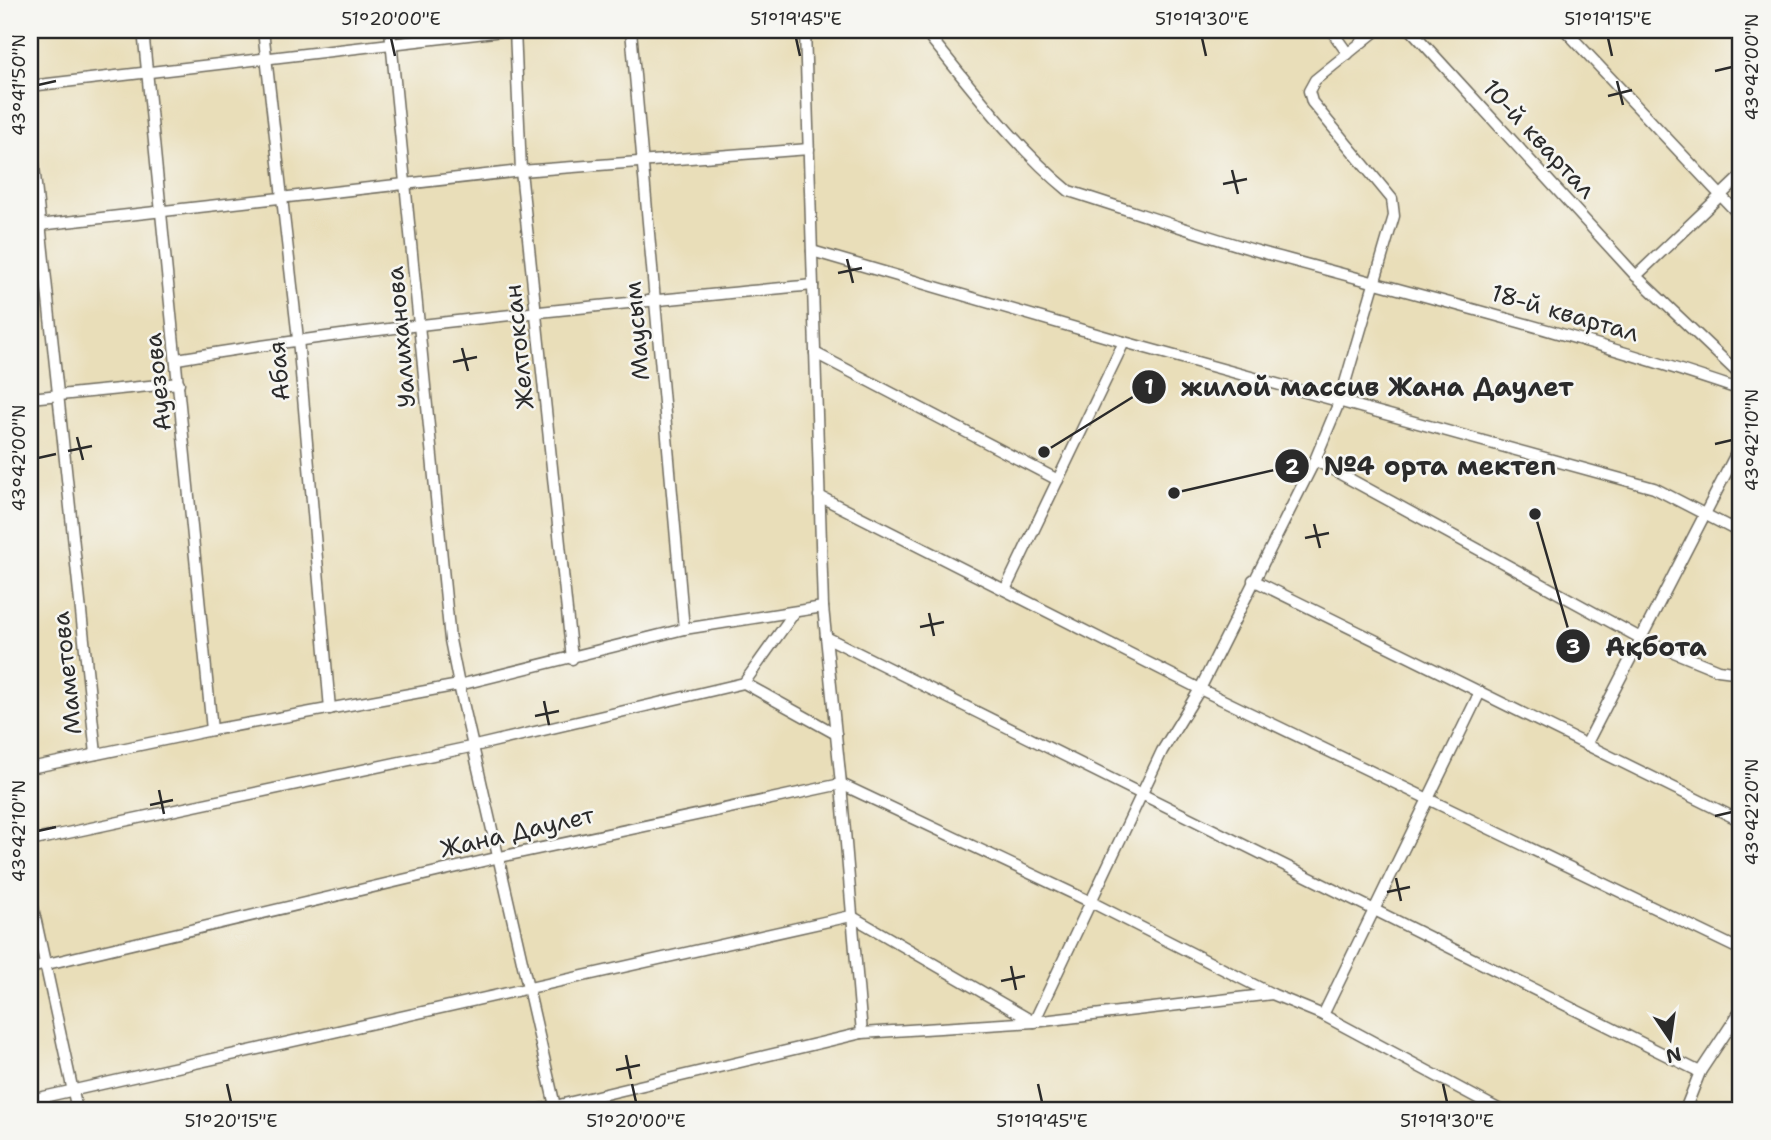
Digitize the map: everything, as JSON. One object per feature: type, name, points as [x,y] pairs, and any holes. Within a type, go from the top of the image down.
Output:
[{"type":"street","name":"Ауезова","points":[[143,30],[212,730]]},
{"type":"street","name":"Абая","points":[[262,30],[298,338],[330,709]]},
{"type":"street","name":"Уалиханова","points":[[390,30],[450,640],[555,1106]]},
{"type":"street","points":[[30,86],[513,30]]},
{"type":"street","name":"Желтоксан","points":[[513,30],[522,171],[572,659]]},
{"type":"street","name":"Маусым","points":[[631,30],[684,629]]},
{"type":"street","points":[[805,30],[823,607],[862,1033]]},
{"type":"street","name":"18-й квартал","points":[[924,30],[1002,124],[1048,174],[1069,191],[1260,251],[1655,360],[1741,390]]},
{"type":"street","points":[[1331,30],[1348,54]]},
{"type":"street","points":[[1034,1022],[1162,751],[1200,689],[1315,460],[1340,400],[1394,216],[1392,199],[1312,102],[1309,90],[1315,80],[1377,30]]},
{"type":"street","name":"10-й квартал","points":[[1411,30],[1636,276],[1741,376]]},
{"type":"street","points":[[1566,30],[1741,217]]},
{"type":"street","name":"Маметова","points":[[30,128],[96,754]]},
{"type":"street","points":[[30,226],[522,171],[809,149]]},
{"type":"street","points":[[1636,276],[1718,194],[1741,176]]},
{"type":"street","points":[[812,251],[1124,342],[1654,488],[1741,533]]},
{"type":"street","points":[[177,359],[298,338],[536,311],[813,285]]},
{"type":"street","points":[[1005,590],[1124,342]]},
{"type":"street","points":[[815,353],[1058,480]]},
{"type":"street","points":[[30,398],[179,383]]},
{"type":"street","points":[[1587,745],[1741,444]]},
{"type":"street","points":[[1315,460],[1367,486],[1642,639],[1718,670],[1741,673]]},
{"type":"street","points":[[820,496],[1200,689],[1741,950]]},
{"type":"street","points":[[1253,580],[1741,821]]},
{"type":"street","points":[[30,768],[212,730],[459,685],[684,629],[823,607]]},
{"type":"street","points":[[30,841],[475,746],[744,683],[794,613]]},
{"type":"street","points":[[825,637],[1700,1072]]},
{"type":"street","points":[[744,683],[836,734]]},
{"type":"street","points":[[1323,1015],[1480,692]]},
{"type":"street","points":[[841,784],[1091,902],[1272,994],[1323,1015],[1500,1110]]},
{"type":"street","name":"Жана Даулет","points":[[30,968],[500,857],[841,784]]},
{"type":"street","points":[[30,894],[77,1110]]},
{"type":"street","points":[[30,1100],[851,916],[1034,1022]]},
{"type":"street","points":[[536,1110],[862,1033],[1034,1022],[1272,994]]},
{"type":"street","points":[[1685,1110],[1700,1072],[1741,1010]]},
{"type":"place","name":"жилой массив Жана Даулет","points":[[1044,452]]},
{"type":"place","name":"№4 орта мектеп","points":[[1174,493]]},
{"type":"place","name":"Ақбота","points":[[1535,514]]}]
